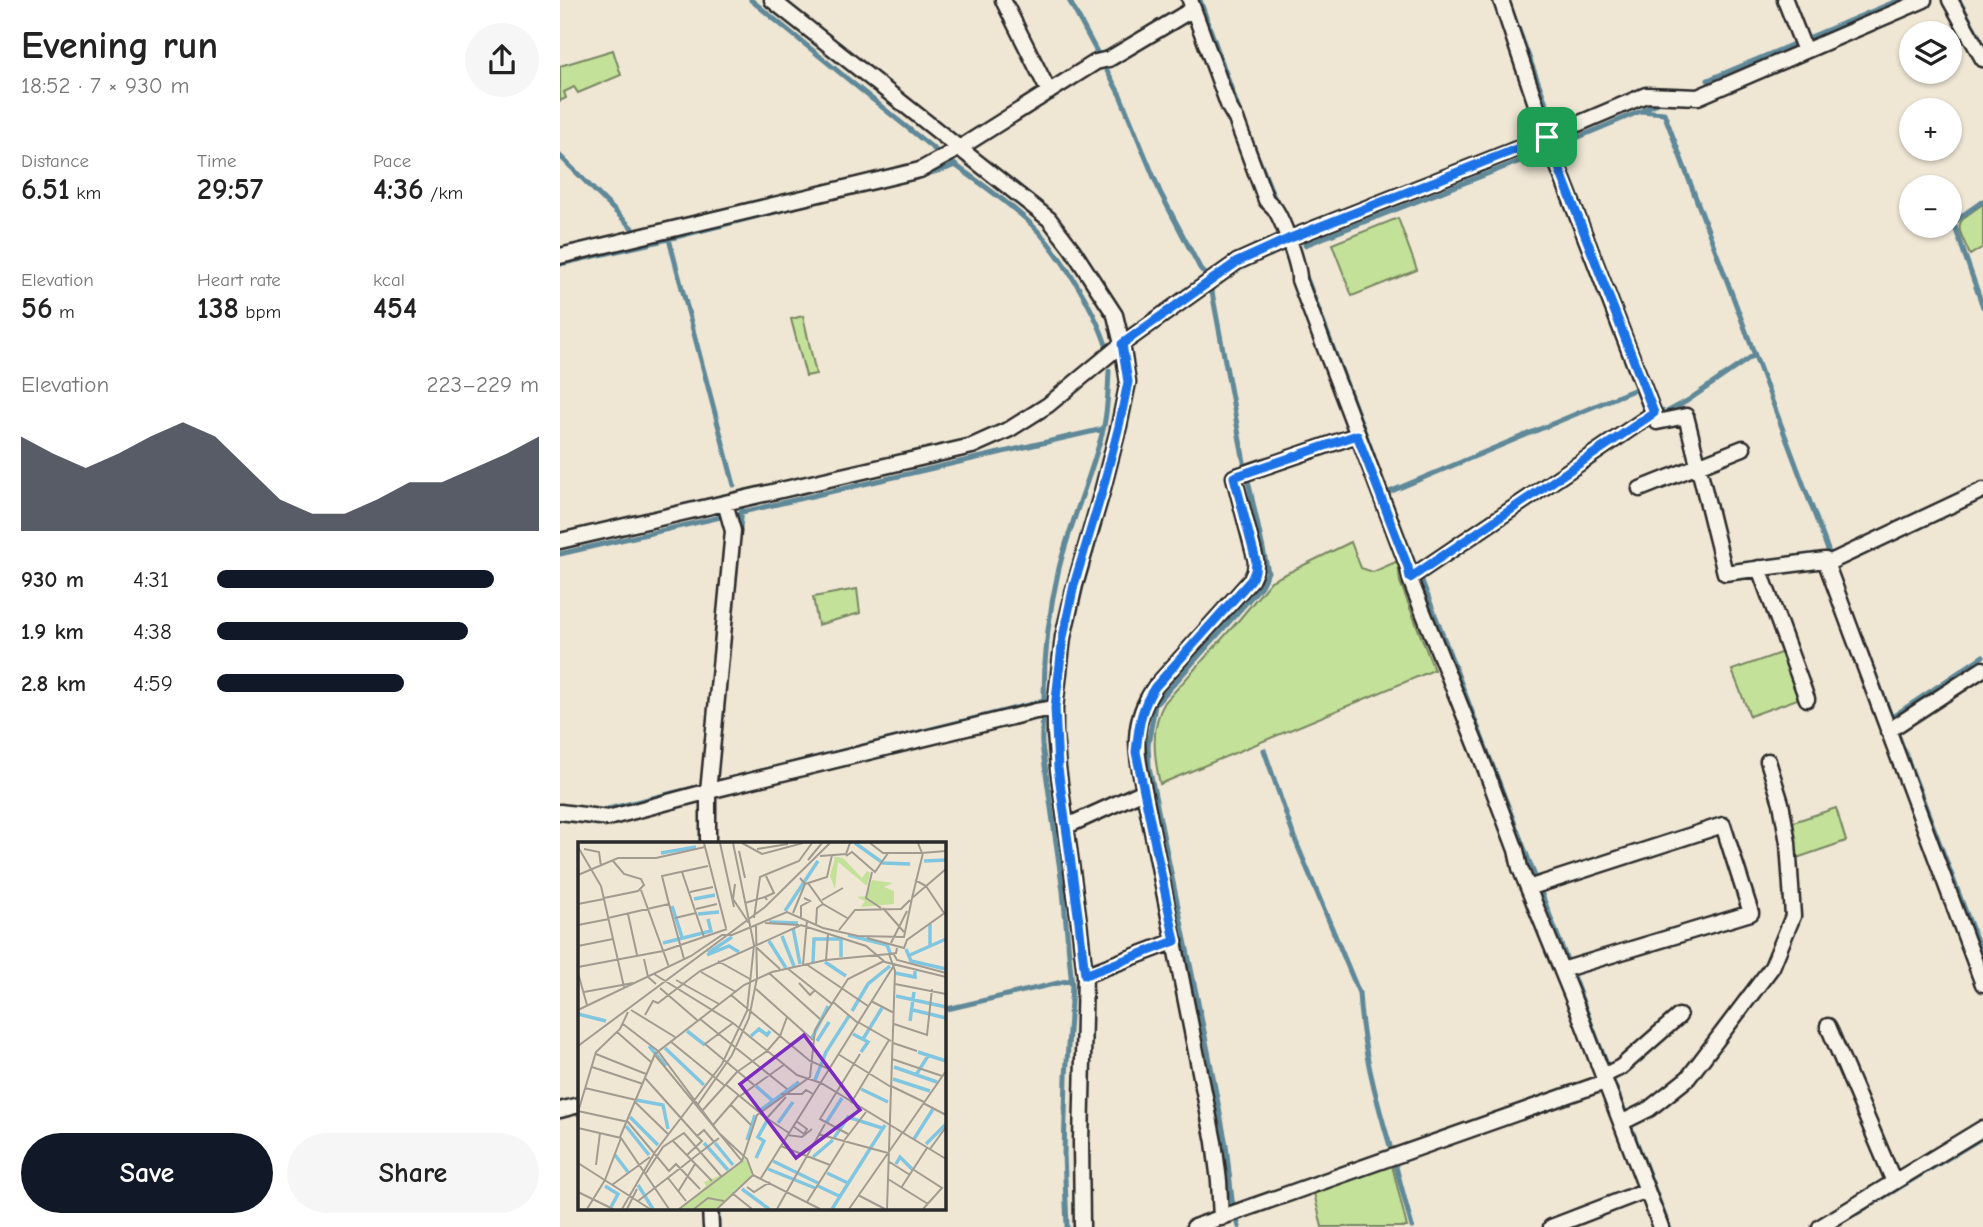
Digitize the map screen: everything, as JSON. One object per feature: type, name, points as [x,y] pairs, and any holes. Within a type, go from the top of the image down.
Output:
[{"type":"street","points":[[772,0],[955,151],[1049,219],[1115,315],[1128,382],[1102,492],[1074,585],[1047,710],[1067,826],[1085,975],[1082,1227]]},
{"type":"street","points":[[1003,0],[1049,92]]},
{"type":"street","points":[[1501,0],[1550,145],[1657,422],[1686,416],[1725,573],[1825,560],[1831,562],[1983,489]]},
{"type":"street","points":[[1785,0],[1802,44]]},
{"type":"street","points":[[560,541],[727,510],[972,446],[1010,429],[1048,405],[1122,344],[1237,262],[1288,239],[1550,145],[1646,95],[1698,97],[1802,44],[1924,0]]},
{"type":"street","points":[[1950,0],[1983,59]]},
{"type":"street","points":[[560,256],[920,170],[1103,61],[1191,4],[1266,200],[1275,209],[1288,239],[1300,271],[1299,280],[1410,578],[1661,1227]]},
{"type":"street","points":[[1410,578],[1654,413]]},
{"type":"street","points":[[1225,1216],[1214,1142],[1136,752],[1139,724],[1146,701],[1155,687],[1251,580],[1255,571],[1256,561],[1234,477],[1357,435]]},
{"type":"street","points":[[1640,489],[1743,448]]},
{"type":"street","points":[[708,842],[733,531],[727,510]]},
{"type":"street","points":[[1831,562],[1894,728],[1983,984]]},
{"type":"street","points":[[1759,568],[1807,699]]},
{"type":"street","points":[[1894,728],[1983,669]]},
{"type":"street","points":[[560,812],[608,818],[711,788],[1047,710]]},
{"type":"street","points":[[1621,1123],[1649,1109],[1688,1078],[1772,967],[1783,942],[1793,916],[1788,843],[1782,803],[1768,761]]},
{"type":"street","points":[[1067,826],[1144,791]]},
{"type":"street","points":[[1528,888],[1723,825],[1751,913],[1562,970]]},
{"type":"street","points":[[1085,975],[1175,941]]},
{"type":"street","points":[[1194,1227],[1604,1079],[1678,1016]]},
{"type":"street","points":[[1828,1026],[1894,1182]]},
{"type":"street","points":[[560,1110],[578,1105]]},
{"type":"street","points":[[1820,1227],[1983,1128]]},
{"type":"street","points":[[1551,1227],[1647,1190]]},
{"type":"green space","points":[[613,50],[621,75],[578,93],[574,87],[564,92],[566,98],[560,101],[560,66]]},
{"type":"green space","points":[[1983,204],[1983,247],[1970,255],[1962,236],[1962,221]]},
{"type":"green space","points":[[1398,218],[1417,270],[1352,296],[1332,244]]},
{"type":"green space","points":[[803,316],[816,374],[806,376],[791,319]]},
{"type":"green space","points":[[1351,542],[1361,568],[1373,572],[1398,561],[1400,582],[1434,670],[1160,784],[1155,731],[1165,702],[1271,581]]},
{"type":"green space","points":[[857,589],[860,613],[818,625],[813,597]]},
{"type":"green space","points":[[1786,651],[1803,697],[1750,716],[1732,670]]},
{"type":"green space","points":[[1836,808],[1846,841],[1794,859],[1787,824]]},
{"type":"green space","points":[[1392,1165],[1407,1227],[1322,1227],[1314,1193]]},
{"type":"waterway","points":[[751,0],[1031,224],[1053,249],[1074,281],[1093,314],[1106,345]]},
{"type":"waterway","points":[[1069,0],[1120,95],[1160,192],[1206,275]]},
{"type":"waterway","points":[[1200,0],[1241,116]]},
{"type":"waterway","points":[[1708,80],[1899,0]]},
{"type":"waterway","points":[[1960,2],[1983,44]]},
{"type":"waterway","points":[[1510,6],[1553,122]]},
{"type":"waterway","points":[[1644,109],[1658,103]]},
{"type":"waterway","points":[[1305,245],[1641,111],[1664,113],[1831,558]]},
{"type":"waterway","points":[[1246,128],[1274,197]]},
{"type":"waterway","points":[[560,156],[635,231]]},
{"type":"waterway","points":[[923,175],[955,165]]},
{"type":"waterway","points":[[1983,201],[1954,224],[1983,307]]},
{"type":"waterway","points":[[560,264],[795,207]]},
{"type":"waterway","points":[[669,239],[734,485]]},
{"type":"waterway","points":[[1306,276],[1374,457]]},
{"type":"waterway","points":[[1212,292],[1268,572],[1261,586],[1155,705],[1148,745],[1149,767],[1207,1046],[1226,1145],[1232,1200],[1239,1227]]},
{"type":"waterway","points":[[1657,407],[1665,413],[1754,355]]},
{"type":"waterway","points":[[1067,1227],[1064,1154],[1072,986],[1063,891],[1042,745],[1045,664],[1059,568],[1105,423],[1109,371]]},
{"type":"waterway","points":[[1387,493],[1643,386]]},
{"type":"waterway","points":[[560,554],[1103,429]]},
{"type":"waterway","points":[[739,537],[742,508]]},
{"type":"waterway","points":[[1422,581],[1669,1227]]},
{"type":"waterway","points":[[1867,653],[1983,957]]},
{"type":"waterway","points":[[1892,717],[1983,656]]},
{"type":"waterway","points":[[604,810],[1044,699]]},
{"type":"waterway","points":[[1264,750],[1294,837],[1359,993],[1370,1070],[1390,1146]]},
{"type":"waterway","points":[[945,1010],[1071,980]]},
{"type":"waterway","points":[[1857,1213],[1983,1137]]},
{"type":"waterway","points":[[1396,1167],[1412,1227]]},
{"type":"waterway","points":[[718,1210],[718,1227]]},
{"type":"route","points":[[1547,137],[1654,413],[1410,578],[1357,435],[1234,477],[1256,561],[1255,571],[1251,580],[1155,687],[1146,701],[1139,724],[1136,752],[1175,941],[1085,975],[1058,768],[1055,708],[1063,637],[1074,585],[1102,492],[1128,382],[1122,344],[1237,262],[1288,239],[1547,137]]}]
